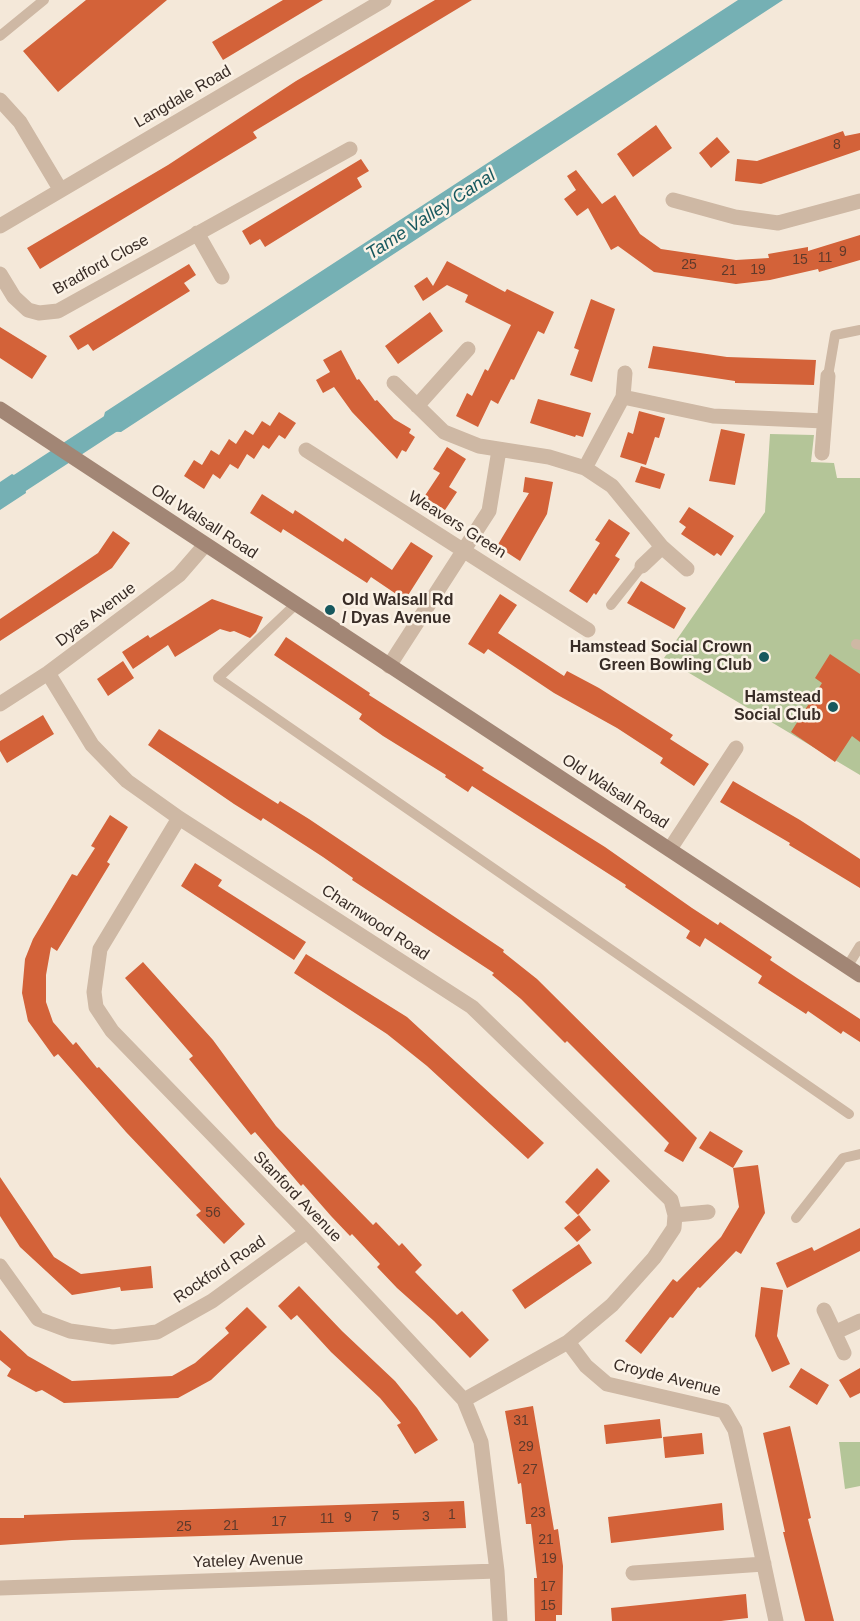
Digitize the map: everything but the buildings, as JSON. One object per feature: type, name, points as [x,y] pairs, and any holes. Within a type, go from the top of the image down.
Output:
[{"type":"main road","name":"Old Walsall Road","points":[[0,409],[854,971]]},
{"type":"street","name":"Langdale Road","points":[[0,226],[384,0]]},
{"type":"street","points":[[0,100],[20,122],[60,189]]},
{"type":"street","points":[[327,143],[335,157]]},
{"type":"street","name":"Bradford Close","points":[[0,274],[18,302],[28,310],[48,313],[66,306],[350,149]]},
{"type":"street","points":[[673,200],[735,216],[778,223],[860,201]]},
{"type":"street","points":[[197,233],[222,277]]},
{"type":"street","points":[[417,406],[468,349]]},
{"type":"street","points":[[585,468],[623,397],[625,373]]},
{"type":"street","points":[[822,453],[828,376]]},
{"type":"street","points":[[394,383],[444,432],[479,446],[549,457],[585,468],[612,486],[662,547],[687,569]]},
{"type":"street","points":[[623,397],[713,416],[824,421]]},
{"type":"street","name":"Weavers Green","points":[[306,450],[588,630]]},
{"type":"street","points":[[389,666],[489,511],[499,450]]},
{"type":"street","name":"Dyas Avenue","points":[[0,704],[48,673],[179,575],[205,545]]},
{"type":"street","points":[[642,566],[662,547]]},
{"type":"street","name":"Charnwood Road","points":[[48,673],[92,745],[126,781],[179,819],[472,1007],[671,1200],[675,1215]]},
{"type":"street","name":"Old Walsall Road","points":[[670,849],[736,748]]},
{"type":"street","name":"Stanford Avenue","points":[[179,819],[100,949],[94,992],[96,1007],[112,1031],[307,1232],[464,1400],[481,1442],[497,1571],[500,1621]]},
{"type":"street","points":[[464,1400],[568,1342],[612,1305],[654,1258],[674,1228],[675,1215],[708,1212]]},
{"type":"street","name":"Rockford Road","points":[[0,1266],[38,1319],[70,1331],[113,1337],[157,1332],[212,1301],[307,1232]]},
{"type":"street","points":[[824,1310],[844,1353]]},
{"type":"street","points":[[836,1332],[860,1321]]},
{"type":"street","name":"Croyde Avenue","points":[[568,1342],[586,1366],[607,1384],[724,1411],[735,1430],[776,1621]]},
{"type":"street","points":[[633,1573],[764,1563]]},
{"type":"street","name":"Yateley Avenue","points":[[0,1588],[497,1571]]},
{"type":"lane","points":[[0,36],[44,0]]},
{"type":"lane","points":[[828,376],[835,335],[860,330]]},
{"type":"lane","points":[[611,605],[642,566]]},
{"type":"lane","points":[[295,605],[218,678],[849,1114]]},
{"type":"lane","points":[[854,971],[860,946]]},
{"type":"lane","points":[[796,1218],[843,1158],[860,1154]]},
{"type":"green space","points":[[770,434],[814,435],[811,462],[834,463],[837,478],[860,478],[860,775],[664,658],[765,512]]},
{"type":"green space","points":[[839,1442],[860,1442],[860,1486],[845,1489]]},
{"type":"water","name":"Tame Valley Canal","points":[[738,0],[783,0],[121,432],[100,431],[105,412]]},
{"type":"water","points":[[12,474],[24,480],[26,493],[0,510],[0,482]]},
{"type":"waterway","points":[[0,496],[121,417]]},
{"type":"place","name":"Old Walsall Rd / Dyas Avenue","points":[[330,610]]},
{"type":"place","name":"Hamstead Social Crown Green Bowling Club","points":[[764,657]]},
{"type":"place","name":"Hamstead Social Club","points":[[833,707]]}]
